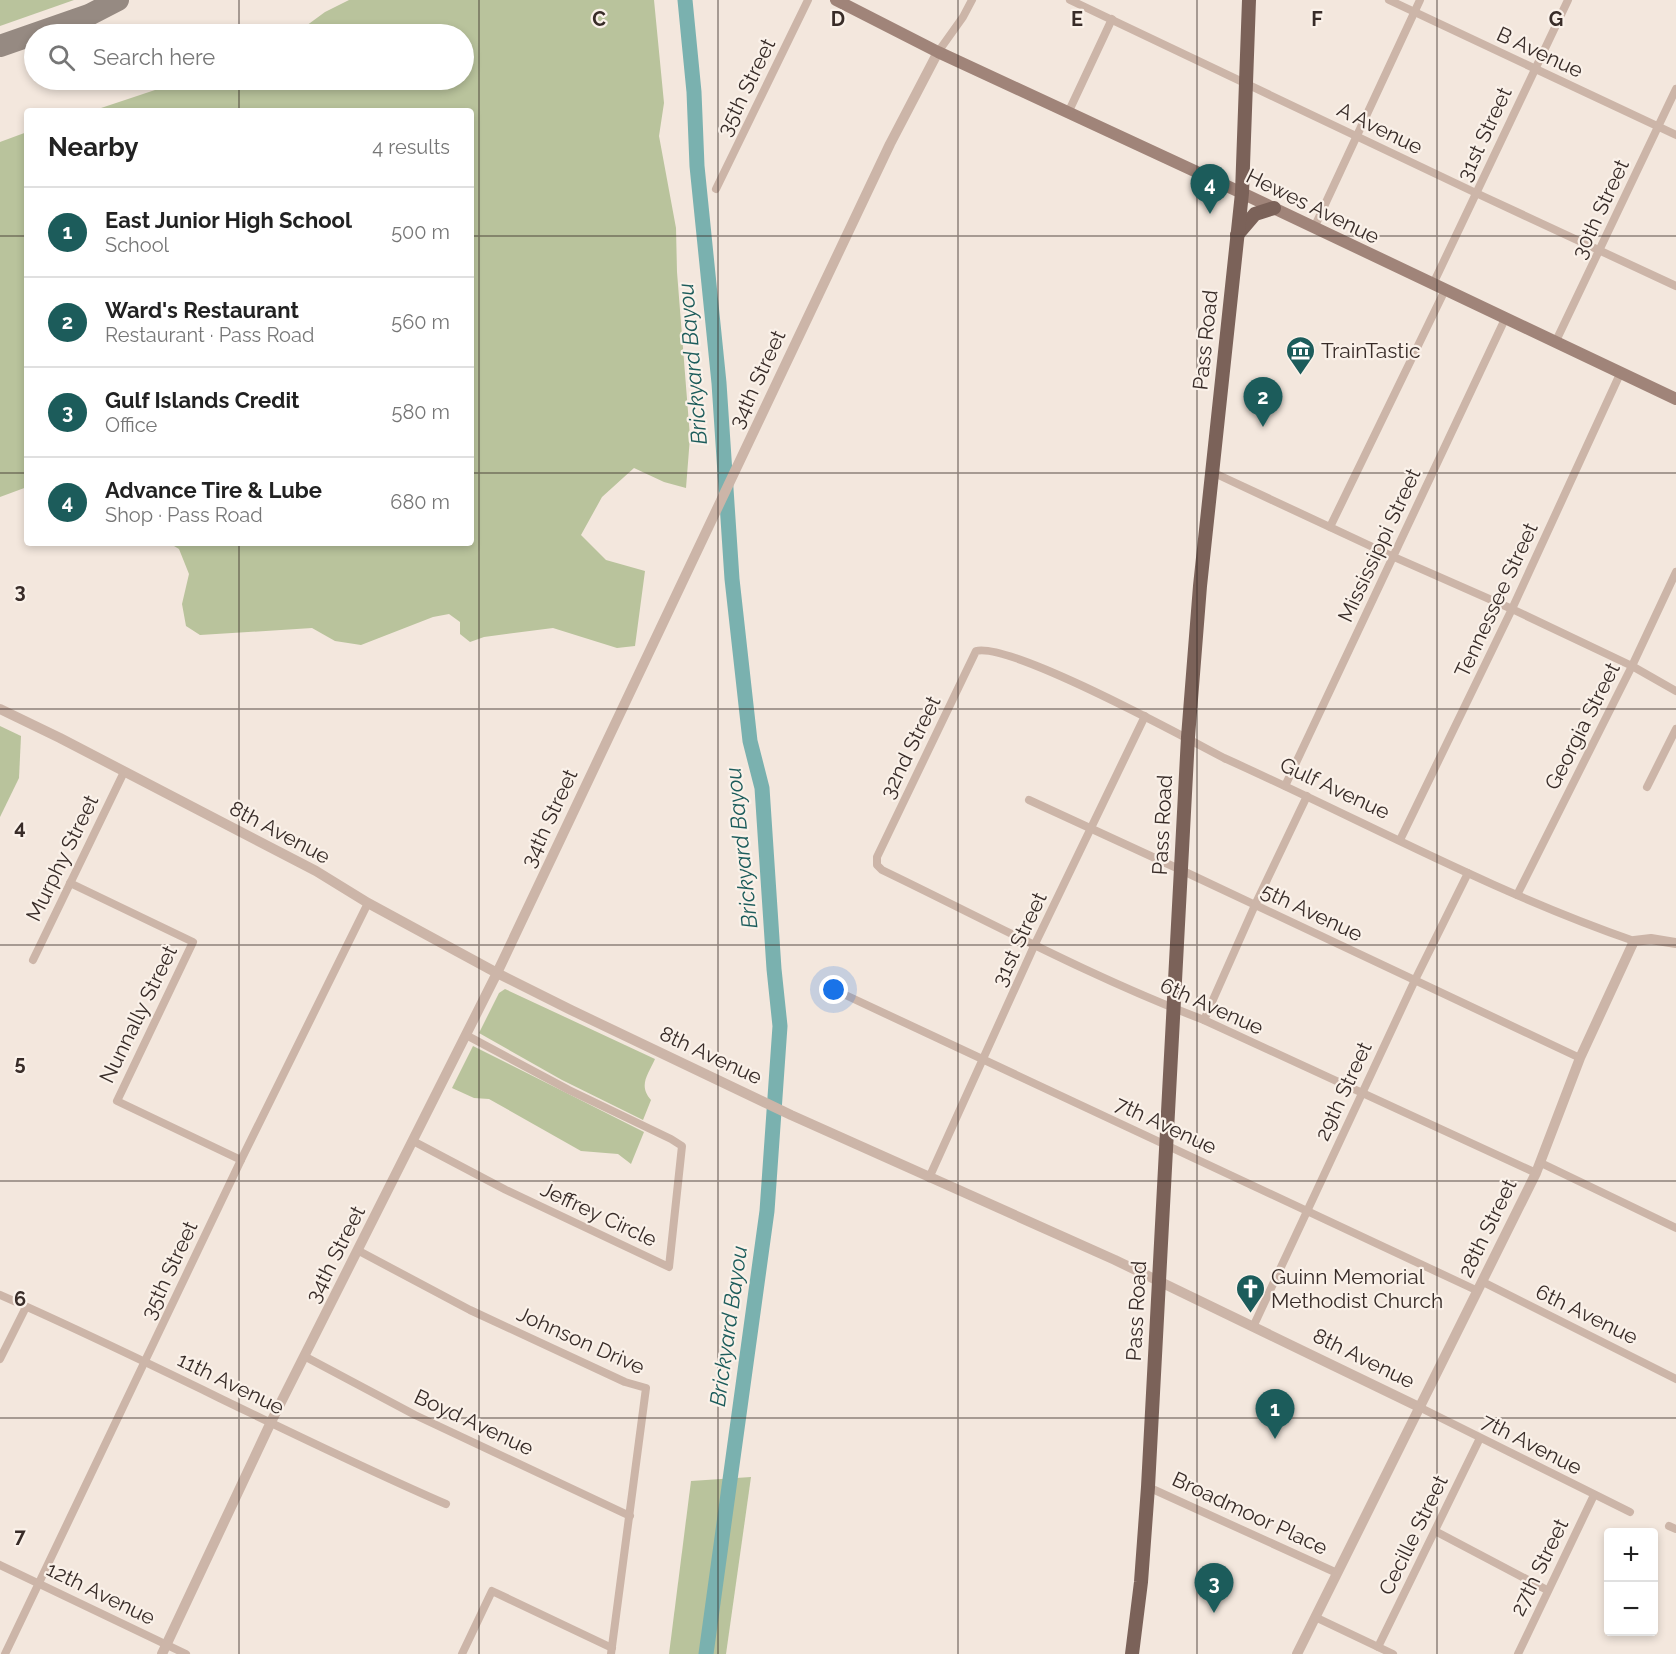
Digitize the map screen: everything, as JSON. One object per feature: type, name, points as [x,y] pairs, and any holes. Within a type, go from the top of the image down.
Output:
[{"type":"main road","name":"Hewes Avenue","points":[[836,0],[938,52],[1676,399]]},
{"type":"main road","name":"Pass Road","points":[[1132,1654],[1141,1582],[1148,1486],[1188,737],[1200,586],[1242,193],[1249,0]]},
{"type":"main road","points":[[1237,235],[1256,214],[1274,208]]},
{"type":"street","name":"35th Street","points":[[716,189],[808,0]]},
{"type":"street","name":"34th Street","points":[[164,1649],[271,1422],[497,973],[890,144],[938,52],[972,0]]},
{"type":"street","name":"A Avenue","points":[[1070,0],[1476,194],[1676,286]]},
{"type":"street","name":"B Avenue","points":[[1389,0],[1676,135]]},
{"type":"street","points":[[1314,228],[1420,0]]},
{"type":"street","name":"31st Street","points":[[1433,284],[1568,0]]},
{"type":"street","points":[[1068,113],[1112,19]]},
{"type":"street","name":"30th Street","points":[[1555,343],[1601,251],[1676,89]]},
{"type":"street","points":[[1330,527],[1444,290]]},
{"type":"street","name":"Mississippi Street","points":[[1285,786],[1505,319]]},
{"type":"street","name":"Tennessee Street","points":[[1400,840],[1512,609],[1620,374]]},
{"type":"street","points":[[1212,472],[1512,609],[1632,666],[1676,691]]},
{"type":"street","name":"Georgia Street","points":[[1517,895],[1632,666],[1676,572]]},
{"type":"street","name":"Gulf Avenue","points":[[982,649],[1037,666],[1188,737],[1224,758],[1517,895],[1634,941],[1651,939],[1676,943]]},
{"type":"street","name":"32nd Street","points":[[877,865],[878,857],[976,651],[982,649]]},
{"type":"street","name":"8th Avenue","points":[[0,709],[316,871],[368,903],[497,973],[791,1115],[1159,1281],[1419,1407]]},
{"type":"street","name":"31st Street","points":[[929,1178],[1035,945],[1145,716]]},
{"type":"street","points":[[1647,787],[1676,729]]},
{"type":"street","name":"Murphy Street","points":[[33,960],[124,772]]},
{"type":"street","points":[[1204,1020],[1307,796]]},
{"type":"street","name":"5th Avenue","points":[[1029,800],[1580,1058]]},
{"type":"street","name":"6th Avenue","points":[[877,865],[882,870],[1035,945],[1173,1009],[1204,1020],[1361,1094],[1538,1168]]},
{"type":"street","name":"29th Street","points":[[1253,1327],[1361,1094],[1468,873]]},
{"type":"street","name":"Nunnally Street","points":[[70,883],[193,942],[117,1101],[241,1160]]},
{"type":"street","name":"35th Street","points":[[4,1654],[241,1160],[368,903]]},
{"type":"street","name":"28th Street","points":[[1297,1654],[1538,1168],[1580,1058],[1634,941]]},
{"type":"street","name":"7th Avenue","points":[[839,992],[1306,1211],[1480,1287]]},
{"type":"street","name":"Jeffrey Circle","points":[[413,1141],[506,1190],[669,1267],[682,1155],[680,1144],[569,1090],[466,1035]]},
{"type":"street","points":[[1538,1168],[1676,1228]]},
{"type":"street","name":"Johnson Drive","points":[[359,1251],[470,1310],[625,1382],[646,1388],[611,1651]]},
{"type":"street","name":"6th Avenue","points":[[1480,1287],[1676,1378]]},
{"type":"street","name":"11th Avenue","points":[[0,1295],[146,1361],[446,1504]]},
{"type":"street","points":[[0,1359],[26,1306]]},
{"type":"street","name":"Boyd Avenue","points":[[304,1356],[415,1415],[630,1516]]},
{"type":"street","name":"7th Avenue","points":[[1419,1407],[1630,1512]]},
{"type":"street","name":"Cecille Street","points":[[1378,1647],[1480,1438]]},
{"type":"street","name":"Broadmoor Place","points":[[1148,1486],[1337,1573]]},
{"type":"street","name":"27th Street","points":[[1518,1654],[1594,1495]]},
{"type":"street","points":[[1435,1531],[1547,1590]]},
{"type":"street","name":"12th Avenue","points":[[0,1565],[164,1649],[186,1654]]},
{"type":"street","points":[[462,1654],[492,1591],[611,1651]]},
{"type":"street","points":[[1315,1617],[1393,1654]]},
{"type":"green space","points":[[0,0],[74,0],[0,26]]},
{"type":"green space","points":[[349,0],[654,0],[664,103],[659,136],[676,228],[677,272],[690,437],[686,488],[664,482],[634,468],[602,497],[581,535],[606,560],[645,571],[635,646],[617,648],[553,628],[484,637],[470,642],[460,634],[460,622],[449,614],[433,617],[361,645],[335,641],[312,628],[200,635],[186,626],[182,604],[189,574],[179,549],[174,546],[474,546],[474,108],[101,108],[155,90],[474,90],[474,24],[309,24],[325,12]]},
{"type":"green space","points":[[24,133],[24,488],[0,497],[0,142]]},
{"type":"green space","points":[[0,726],[21,736],[19,778],[0,817]]},
{"type":"green space","points":[[505,989],[655,1059],[645,1085],[647,1095],[651,1100],[643,1120],[562,1080],[479,1033],[499,993]]},
{"type":"green space","points":[[473,1046],[644,1132],[631,1164],[618,1154],[581,1151],[489,1099],[474,1098],[452,1088]]},
{"type":"green space","points":[[751,1477],[726,1654],[669,1654],[691,1481]]},
{"type":"waterway","name":"Brickyard Bayou","points":[[685,0],[694,92],[697,166],[719,383],[732,579],[750,741],[762,788],[780,1026],[767,1211],[706,1654]]},
{"type":"taxiway","points":[[63,24],[89,15],[118,0]]},
{"type":"taxiway","points":[[0,46],[24,38]]},
{"type":"place","name":"Advance Tire & Lube","points":[[1210,214]]},
{"type":"place","name":"TrainTastic","points":[[1300,376]]},
{"type":"place","name":"Ward's Restaurant","points":[[1263,427]]},
{"type":"place","name":"Guinn Memorial Methodist Church","points":[[1250,1314]]},
{"type":"place","name":"East Junior High School","points":[[1275,1439]]},
{"type":"place","name":"Gulf Islands Credit","points":[[1214,1613]]}]
